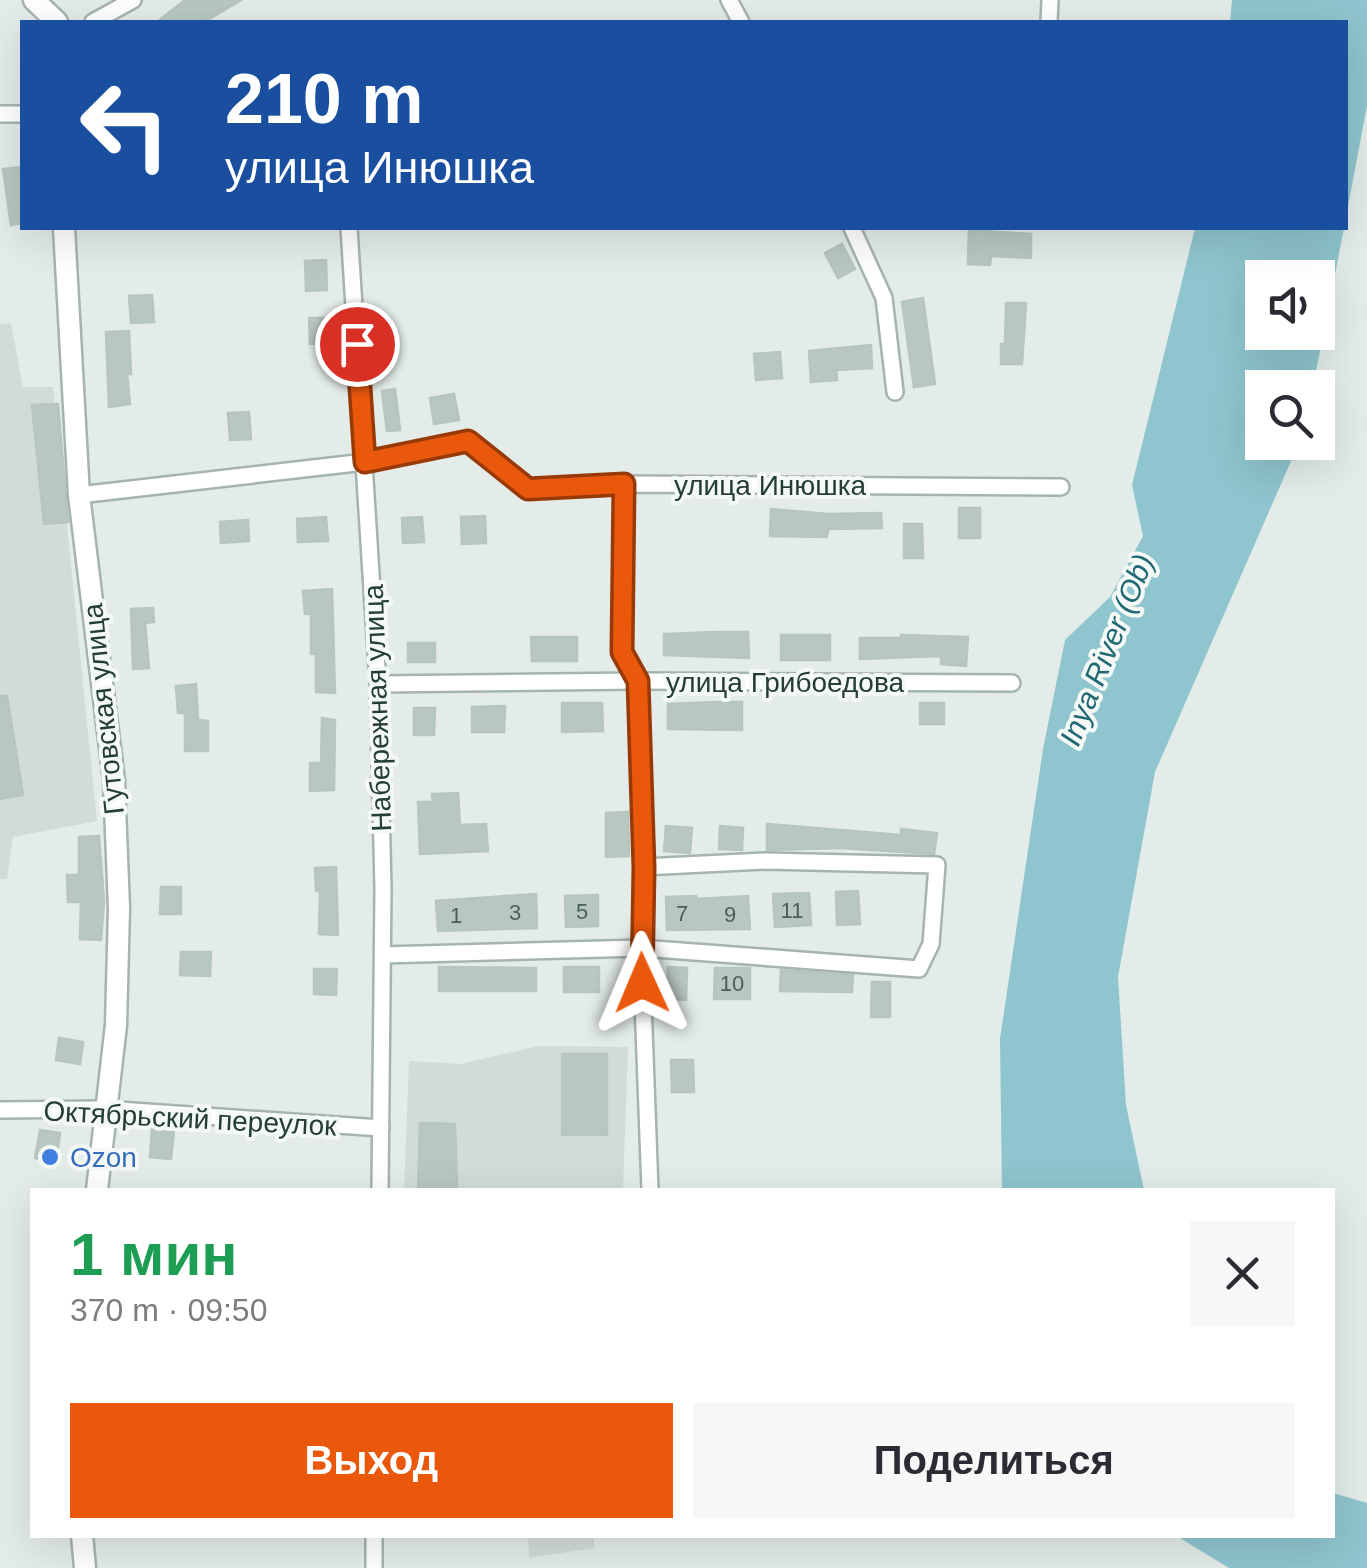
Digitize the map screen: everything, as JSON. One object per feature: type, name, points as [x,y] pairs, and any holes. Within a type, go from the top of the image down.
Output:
[{"type":"street","points":[[34,0],[55,20]]},
{"type":"street","points":[[97,20],[133,0]]},
{"type":"street","name":"Гутовская улица","points":[[64,230],[79,495],[114,781],[119,908],[116,1025],[97,1188]]},
{"type":"street","name":"Набережная улица","points":[[349,230],[378,684],[383,954],[380,1188]]},
{"type":"street","points":[[853,230],[884,298],[895,392]]},
{"type":"street","name":"улица Инюшка","points":[[79,495],[365,462],[468,441],[528,489],[624,484],[1061,487]]},
{"type":"street","points":[[624,484],[622,652],[638,681],[644,868],[641,948],[650,1188]]},
{"type":"street","name":"улица Грибоедова","points":[[378,684],[1012,683]]},
{"type":"street","points":[[383,954],[641,948],[920,968],[931,944],[937,866],[766,861],[644,868]]},
{"type":"street","name":"Октябрьский переулок","points":[[0,1110],[104,1109],[381,1128]]},
{"type":"street","points":[[82,1538],[86,1568]]},
{"type":"street","points":[[374,1538],[374,1568]]},
{"type":"shaded area","points":[[11,323],[23,387],[53,387],[97,821],[13,837],[7,879],[0,879],[0,324]]},
{"type":"shaded area","points":[[539,1046],[628,1047],[623,1188],[404,1188],[409,1061],[460,1064]]},
{"type":"shaded area","points":[[528,1538],[594,1538],[594,1548],[529,1558]]},
{"type":"water","points":[[1232,0],[1367,0],[1367,106],[1348,206],[1348,20],[1230,20]]},
{"type":"water","name":"Inya River (Ob)","points":[[1195,230],[1344,230],[1335,274],[1335,260],[1245,260],[1245,350],[1320,350],[1316,370],[1245,370],[1245,460],[1292,460],[1155,772],[1118,977],[1126,1105],[1144,1188],[1002,1188],[1000,1039],[1043,749],[1065,640],[1110,597],[1143,536],[1132,485]]},
{"type":"water","points":[[1335,1494],[1367,1503],[1367,1568],[1229,1568],[1180,1538],[1335,1538]]},
{"type":"building","points":[[185,0],[241,0],[207,20],[160,20]]},
{"type":"building","points":[[20,167],[20,223],[11,225],[3,169]]},
{"type":"building","points":[[969,230],[1031,234],[1031,258],[991,256],[990,265],[968,264]]},
{"type":"building","points":[[842,244],[855,269],[838,278],[825,253]]},
{"type":"building","points":[[326,260],[327,290],[306,291],[305,261]]},
{"type":"building","points":[[152,295],[154,322],[131,323],[129,296]]},
{"type":"building","points":[[923,298],[935,384],[914,387],[902,302]]},
{"type":"building","points":[[1006,303],[1026,303],[1022,364],[1001,364]]},
{"type":"building","points":[[309,318],[331,318],[331,343],[310,344]]},
{"type":"building","points":[[129,331],[130,404],[109,407],[106,332]]},
{"type":"building","points":[[871,345],[872,368],[836,370],[837,380],[811,382],[809,351]]},
{"type":"building","points":[[780,352],[782,378],[756,380],[754,354]]},
{"type":"building","points":[[395,389],[400,430],[387,431],[382,391]]},
{"type":"building","points":[[454,394],[459,420],[434,424],[430,398]]},
{"type":"building","points":[[58,404],[68,522],[44,524],[32,405]]},
{"type":"building","points":[[249,412],[251,439],[230,440],[228,413]]},
{"type":"building","points":[[959,508],[980,508],[980,538],[959,538]]},
{"type":"building","points":[[771,509],[881,513],[882,528],[828,529],[827,537],[770,536]]},
{"type":"building","points":[[485,516],[486,543],[462,544],[461,517]]},
{"type":"building","points":[[326,517],[328,541],[298,542],[297,519]]},
{"type":"building","points":[[422,517],[424,542],[403,543],[402,518]]},
{"type":"building","points":[[248,520],[249,541],[221,543],[220,522]]},
{"type":"building","points":[[904,524],[922,524],[923,558],[904,558]]},
{"type":"building","points":[[332,589],[335,693],[316,692],[311,614],[305,614],[303,591]]},
{"type":"building","points":[[153,608],[154,622],[145,623],[149,668],[133,669],[131,609]]},
{"type":"building","points":[[748,632],[749,658],[664,655],[664,634]]},
{"type":"building","points":[[781,635],[830,635],[830,660],[781,660]]},
{"type":"building","points":[[531,637],[577,637],[577,661],[532,661]]},
{"type":"building","points":[[968,637],[966,666],[941,664],[941,656],[860,659],[860,638]]},
{"type":"building","points":[[408,643],[435,643],[435,662],[408,662]]},
{"type":"building","points":[[196,684],[198,720],[208,721],[208,751],[185,751],[185,713],[178,713],[176,686]]},
{"type":"building","points":[[0,696],[7,696],[23,795],[0,799]]},
{"type":"building","points":[[742,702],[742,730],[668,729],[668,704]]},
{"type":"building","points":[[562,703],[602,703],[603,731],[562,732]]},
{"type":"building","points":[[920,703],[944,703],[944,724],[920,724]]},
{"type":"building","points":[[505,706],[504,732],[472,732],[472,707]]},
{"type":"building","points":[[414,708],[435,708],[434,735],[414,735]]},
{"type":"building","points":[[322,718],[335,720],[334,790],[310,791],[310,763],[321,763]]},
{"type":"building","points":[[458,793],[460,825],[486,824],[488,851],[420,854],[418,802],[433,802],[432,794]]},
{"type":"building","points":[[628,812],[629,856],[606,857],[606,813]]},
{"type":"building","points":[[767,824],[901,835],[901,829],[937,833],[934,854],[839,848],[767,850]]},
{"type":"building","points":[[666,826],[692,828],[690,853],[664,851]]},
{"type":"building","points":[[720,826],[743,828],[742,850],[719,849]]},
{"type":"building","points":[[99,836],[104,901],[101,940],[80,939],[81,902],[68,902],[67,875],[79,875],[79,837]]},
{"type":"building","points":[[336,867],[338,935],[319,934],[320,891],[316,891],[315,868]]},
{"type":"building","points":[[161,887],[181,887],[181,914],[160,914]]},
{"type":"building","points":[[858,891],[860,924],[837,925],[836,892]]},
{"type":"building","points":[[809,893],[811,925],[775,927],[773,894]]},
{"type":"building","points":[[536,894],[537,928],[438,931],[436,901]]},
{"type":"building","points":[[598,895],[598,926],[566,927],[565,896]]},
{"type":"building","points":[[748,896],[750,929],[667,930],[666,897]]},
{"type":"building","points":[[181,952],[211,952],[210,976],[180,975]]},
{"type":"building","points":[[439,967],[536,968],[536,991],[439,991]]},
{"type":"building","points":[[564,967],[599,967],[599,992],[564,992]]},
{"type":"building","points":[[668,967],[687,968],[686,1000],[667,999]]},
{"type":"building","points":[[715,968],[750,968],[750,999],[714,999]]},
{"type":"building","points":[[314,969],[337,969],[336,995],[314,994]]},
{"type":"building","points":[[781,970],[853,975],[852,992],[780,991]]},
{"type":"building","points":[[872,982],[890,982],[890,1017],[871,1017]]},
{"type":"building","points":[[59,1038],[83,1042],[80,1064],[56,1060]]},
{"type":"building","points":[[562,1054],[607,1054],[607,1135],[562,1135]]},
{"type":"building","points":[[671,1060],[693,1060],[694,1092],[672,1092]]},
{"type":"building","points":[[420,1123],[455,1124],[457,1188],[418,1188]]},
{"type":"building","points":[[152,1129],[174,1131],[171,1159],[150,1157]]},
{"type":"building","points":[[40,1130],[60,1133],[56,1162],[35,1158]]},
{"type":"place","name":"Ozon","points":[[50,1157]]},
{"type":"route","points":[[357,344],[365,462],[468,441],[528,489],[624,484],[622,652],[638,681],[644,868],[642,983]]}]
